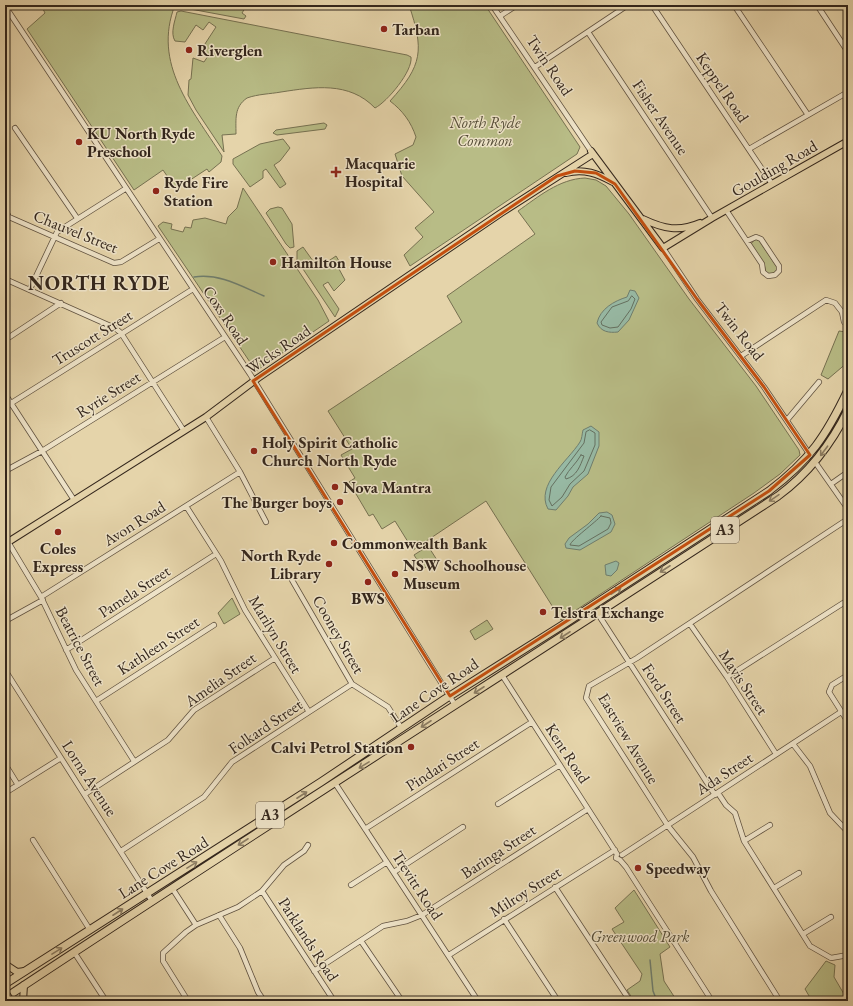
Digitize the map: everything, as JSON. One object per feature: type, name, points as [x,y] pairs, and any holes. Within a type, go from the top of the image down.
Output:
[{"type":"highway","name":"Lane Cove Road","points":[[6,982],[90,930],[402,729],[496,666],[593,606],[769,491],[786,478],[810,455],[832,422],[848,390]]},
{"type":"highway","name":"Lane Cove Road","points":[[5,998],[172,888],[598,614],[778,496],[795,483],[815,462],[832,440],[848,410]]},
{"type":"highway","name":"Twin Road","points":[[810,455],[815,462]]},
{"type":"highway","name":"Ford Street","points":[[593,606],[598,614]]},
{"type":"highway","name":"Kent Road","points":[[496,666],[502,675]]},
{"type":"highway","points":[[6,982],[14,992]]},
{"type":"main road","name":"Goulding Road","points":[[662,246],[848,141]]},
{"type":"main road","name":"Wicks Road","points":[[6,543],[206,417],[253,381],[592,152]]},
{"type":"main road","name":"Twin Road","points":[[592,152],[662,246]]},
{"type":"main road","points":[[560,174],[586,171],[599,175],[615,184]]},
{"type":"main road","name":"Goulding Road","points":[[641,219],[667,229],[681,230],[712,218]]},
{"type":"main road","points":[[662,246],[692,226]]},
{"type":"main road","points":[[5,964],[17,972],[25,971]]},
{"type":"main road","points":[[21,1001],[24,985]]},
{"type":"main road","points":[[5,992],[11,1001]]},
{"type":"main road","points":[[14,992],[21,1001]]},
{"type":"street","name":"Twin Road","points":[[492,5],[592,152]]},
{"type":"street","points":[[500,16],[517,5]]},
{"type":"street","points":[[534,67],[628,5]]},
{"type":"street","name":"Keppel Road","points":[[652,5],[772,184]]},
{"type":"street","points":[[734,5],[808,115]]},
{"type":"street","points":[[817,5],[848,52]]},
{"type":"street","name":"Coxs Road","points":[[5,6],[125,189],[225,337],[456,705]]},
{"type":"street","name":"Fisher Avenue","points":[[588,32],[712,218]]},
{"type":"street","points":[[749,149],[848,92]]},
{"type":"street","points":[[16,128],[77,218]]},
{"type":"street","points":[[30,289],[53,237],[57,232],[125,189]]},
{"type":"street","name":"Chauvel Street","points":[[5,210],[9,217],[110,262],[118,263],[159,239]]},
{"type":"street","points":[[726,210],[762,264],[763,272],[768,276],[775,275],[779,266],[761,239],[756,237],[747,241]]},
{"type":"street","name":"Twin Road","points":[[662,246],[696,299],[741,356],[810,455]]},
{"type":"street","points":[[5,279],[115,328],[121,333],[184,431]]},
{"type":"street","name":"Truscott Street","points":[[5,407],[121,333],[193,290]]},
{"type":"street","points":[[741,356],[826,300],[835,303],[842,312],[844,322]]},
{"type":"street","points":[[5,340],[61,304]]},
{"type":"street","name":"Ryrie Street","points":[[5,471],[42,451],[225,337]]},
{"type":"street","points":[[787,420],[819,382]]},
{"type":"street","points":[[5,394],[74,500]]},
{"type":"street","points":[[206,417],[240,472],[266,522]]},
{"type":"street","points":[[815,462],[848,509]]},
{"type":"street","name":"Avon Road","points":[[5,620],[240,472]]},
{"type":"street","points":[[831,484],[848,472]]},
{"type":"street","name":"Marilyn Street","points":[[186,506],[216,554],[245,610],[309,712]]},
{"type":"street","name":"Eastview Avenue","points":[[777,1001],[778,998],[711,891],[693,857],[668,826],[586,698],[589,686],[630,663],[848,519]]},
{"type":"street","name":"Beatrice Street","points":[[6,543],[42,598],[66,650],[134,761]]},
{"type":"street","name":"Pamela Street","points":[[66,650],[216,554]]},
{"type":"street","name":"Cooney Street","points":[[292,580],[352,684],[388,707],[402,729]]},
{"type":"street","points":[[727,677],[848,600]]},
{"type":"street","name":"Ford Street","points":[[598,614],[716,794],[735,813],[744,841],[810,946],[831,958],[848,955]]},
{"type":"street","name":"Mavis Street","points":[[690,624],[727,677],[776,754]]},
{"type":"street","name":"Kathleen Street","points":[[96,700],[214,625]]},
{"type":"street","name":"Amelia Street","points":[[85,794],[168,740],[194,710],[274,658]]},
{"type":"street","name":"Lorna Avenue","points":[[5,670],[152,901]]},
{"type":"street","name":"Kent Road","points":[[502,675],[712,1001]]},
{"type":"street","points":[[848,676],[832,685],[829,690],[830,695],[848,722]]},
{"type":"street","name":"Folkard Street","points":[[121,851],[204,797],[232,762],[352,684]]},
{"type":"street","name":"Ada Street","points":[[619,855],[668,826],[841,712]]},
{"type":"street","name":"Pindari Street","points":[[365,829],[532,722]]},
{"type":"street","points":[[793,744],[810,766],[830,813],[848,832]]},
{"type":"street","points":[[5,793],[61,758]]},
{"type":"street","points":[[5,764],[18,785]]},
{"type":"street","points":[[498,804],[560,766]]},
{"type":"street","name":"Trevitt Road","points":[[335,783],[478,1001]]},
{"type":"street","name":"Baringa Street","points":[[314,971],[387,924],[407,921],[422,915],[588,809]]},
{"type":"street","points":[[744,841],[770,825]]},
{"type":"street","points":[[394,872],[463,827]]},
{"type":"street","points":[[33,840],[90,930]]},
{"type":"street","points":[[188,1001],[163,961],[162,956],[186,932],[196,925],[238,907],[262,891],[284,865],[304,851],[308,845]]},
{"type":"street","name":"Milroy Street","points":[[449,955],[555,887],[619,855]]},
{"type":"street","points":[[352,885],[387,862]]},
{"type":"street","points":[[774,888],[799,873]]},
{"type":"street","points":[[555,887],[630,1001]]},
{"type":"street","points":[[172,888],[196,925]]},
{"type":"street","name":"Parklands Road","points":[[262,891],[334,1001]]},
{"type":"street","points":[[219,915],[240,948],[258,992],[264,1001]]},
{"type":"street","points":[[803,934],[831,917]]},
{"type":"street","points":[[504,919],[558,1001]]},
{"type":"street","points":[[361,941],[402,1001]]},
{"type":"street","points":[[74,952],[106,1001]]},
{"type":"highlighted area","points":[[575,171],[596,173],[615,184],[697,299],[764,387],[810,455],[769,491],[450,696],[253,381],[557,176]]},
{"type":"green space","points":[[41,5],[175,5],[169,26],[168,47],[172,66],[188,103],[222,156],[221,162],[209,172],[207,169],[178,188],[178,192],[163,170],[134,190],[27,29],[45,13]]},
{"type":"green space","points":[[181,5],[247,5],[242,13],[246,16],[244,19],[185,8]]},
{"type":"green space","name":"North Ryde Common","points":[[409,5],[485,5],[580,147],[577,154],[410,266],[404,255],[423,237],[415,228],[434,212],[402,176],[395,154],[413,145],[416,137],[412,126],[406,117],[390,101],[409,77],[418,56],[417,34]]},
{"type":"green space","points":[[181,11],[407,55],[411,57],[411,63],[404,78],[398,86],[380,105],[375,108],[365,99],[354,93],[331,88],[306,89],[247,98],[238,109],[236,118],[236,134],[222,135],[224,152],[196,110],[188,95],[193,58],[204,62],[208,56],[201,50],[216,27],[209,22],[203,30],[196,25],[185,42],[175,41],[173,27],[177,12]]},
{"type":"green space","points":[[324,123],[327,125],[325,129],[277,135],[273,133],[276,130]]},
{"type":"green space","points":[[283,139],[290,148],[280,161],[274,165],[286,184],[280,188],[266,169],[263,171],[263,178],[250,187],[233,164],[233,159],[260,144]]},
{"type":"green space","points":[[585,178],[596,180],[606,186],[629,214],[689,299],[756,386],[799,450],[800,455],[780,474],[754,493],[561,620],[486,501],[413,550],[395,521],[382,529],[373,514],[369,516],[349,482],[355,478],[341,455],[352,449],[328,411],[462,322],[447,296],[535,234],[518,211],[558,185],[575,179]]},
{"type":"green space","points":[[243,188],[318,300],[329,321],[256,371],[158,226],[163,222],[172,224],[171,229],[183,232],[185,227],[191,228],[193,220],[205,218],[226,224],[228,217],[237,208]]},
{"type":"green space","points":[[278,207],[282,208],[292,224],[294,247],[290,248],[286,244],[266,213],[270,209]]},
{"type":"green space","points":[[755,239],[759,240],[777,267],[776,272],[770,275],[766,272],[764,264],[751,244]]},
{"type":"green space","points":[[303,247],[318,268],[336,256],[342,266],[339,269],[345,280],[334,291],[328,282],[323,285],[339,309],[335,317],[297,260],[297,251]]},
{"type":"green space","points":[[839,331],[846,332],[848,362],[828,379],[821,375]]},
{"type":"green space","points":[[428,546],[437,560],[423,569],[414,555]]},
{"type":"green space","points":[[232,598],[240,614],[224,624],[218,613]]},
{"type":"green space","points":[[487,620],[493,629],[475,640],[470,631]]},
{"type":"green space","name":"Greenwood Park","points":[[634,890],[670,947],[660,954],[664,981],[677,1001],[634,1001],[627,990],[640,981],[642,974],[612,929],[624,922],[615,908]]},
{"type":"green space","points":[[826,961],[835,965],[834,977],[848,1001],[812,1001],[805,989]]},
{"type":"water","points":[[630,290],[635,291],[639,298],[629,320],[618,332],[608,332],[603,330],[597,323],[601,314],[608,306],[627,297]]},
{"type":"water","points":[[591,426],[599,432],[599,446],[588,474],[573,487],[568,496],[556,510],[548,509],[545,500],[549,482],[580,442],[583,430]]},
{"type":"water","points":[[607,512],[612,515],[615,524],[611,532],[580,550],[566,548],[565,544],[569,538],[588,524],[599,513]]},
{"type":"water","points":[[616,561],[619,563],[617,570],[611,576],[606,575],[605,565]]},
{"type":"waterway","points":[[194,277],[203,276],[230,281],[264,296]]},
{"type":"waterway","points":[[650,960],[653,991],[657,1001]]},
{"type":"waterway","points":[[840,1001],[848,998]]},
{"type":"place","name":"Tarban","points":[[384,29]]},
{"type":"place","name":"Riverglen","points":[[189,50]]},
{"type":"place","name":"KU North Ryde Preschool","points":[[79,142]]},
{"type":"place","name":"Macquarie Hospital","points":[[336,172]]},
{"type":"place","name":"Ryde Fire Station","points":[[156,191]]},
{"type":"place","name":"Hamilton House","points":[[273,262]]},
{"type":"place","name":"Holy Spirit Catholic Church North Ryde","points":[[254,451]]},
{"type":"place","name":"Nova Mantra","points":[[335,487]]},
{"type":"place","name":"The Burger boys","points":[[340,502]]},
{"type":"place","name":"Coles Express","points":[[58,532]]},
{"type":"place","name":"Commonwealth Bank","points":[[334,543]]},
{"type":"place","name":"North Ryde Library","points":[[329,564]]},
{"type":"place","name":"NSW Schoolhouse Museum","points":[[395,574]]},
{"type":"place","name":"BWS","points":[[368,582]]},
{"type":"place","name":"Telstra Exchange","points":[[543,612]]},
{"type":"place","name":"Calvi Petrol Station","points":[[411,747]]},
{"type":"place","name":"Speedway","points":[[638,868]]},
{"type":"district","name":"NORTH RYDE","points":[[99,283]]}]
